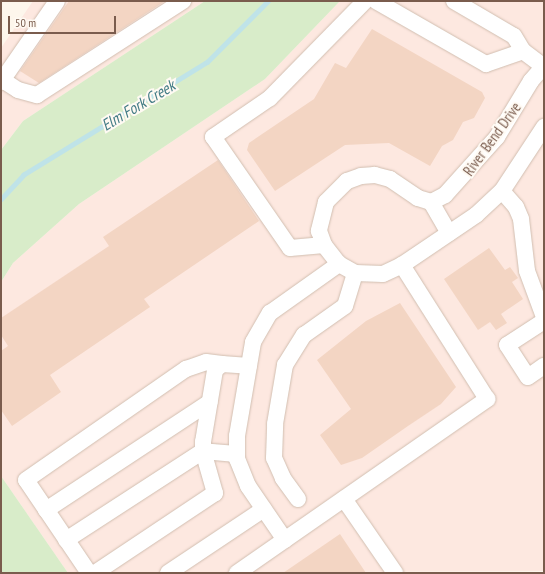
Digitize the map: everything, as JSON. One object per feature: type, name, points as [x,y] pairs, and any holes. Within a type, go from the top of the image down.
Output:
[{"type":"street","points":[[57,1],[1,81],[18,90],[37,95],[183,1]]},
{"type":"street","points":[[324,245],[290,248],[213,138],[270,98],[365,1]]},
{"type":"street","points":[[376,1],[486,64],[498,62],[523,51]]},
{"type":"street","points":[[454,1],[514,36],[523,51],[544,67]]},
{"type":"street","name":"River Bend Drive","points":[[431,202],[445,195],[477,163],[544,67]]},
{"type":"street","points":[[449,233],[431,202],[418,198],[390,180],[375,175],[361,176],[347,181],[326,202],[319,231],[324,245],[339,264],[355,273],[383,274],[402,265],[476,215],[502,191],[544,128]]},
{"type":"street","points":[[502,191],[516,207],[522,220],[527,271],[544,317]]},
{"type":"street","points":[[285,540],[241,473],[236,454],[253,342],[270,313],[339,264]]},
{"type":"street","points":[[237,573],[487,399],[402,265]]},
{"type":"street","points":[[298,499],[283,478],[274,458],[275,424],[285,365],[304,335],[345,306],[355,273]]},
{"type":"street","points":[[544,321],[507,346],[528,377],[544,366]]},
{"type":"street","points":[[89,573],[26,480],[186,369],[206,362],[249,366]]},
{"type":"street","points":[[95,573],[215,493],[203,450],[215,370],[222,364]]},
{"type":"street","points":[[46,510],[210,402]]},
{"type":"street","points":[[66,540],[203,450],[236,454]]},
{"type":"street","points":[[344,499],[395,573]]},
{"type":"street","points":[[168,573],[264,509]]},
{"type":"shaded area","points":[[33,1],[205,1],[23,121],[1,150],[1,48]]},
{"type":"shaded area","points":[[340,1],[544,1],[544,571],[68,573],[1,476],[1,282],[13,263],[79,204],[265,79]]},
{"type":"green space","points":[[205,1],[340,1],[265,79],[79,204],[13,263],[1,282],[1,150],[23,121]]},
{"type":"green space","points":[[1,476],[68,573],[1,573]]},
{"type":"building","points":[[69,1],[165,1],[39,83],[20,71]]},
{"type":"building","points":[[372,29],[482,92],[485,98],[474,118],[463,122],[453,140],[442,146],[430,166],[389,143],[345,145],[275,191],[247,150],[249,143],[314,99],[335,63],[346,68]]},
{"type":"building","points":[[218,160],[259,221],[144,299],[150,307],[50,375],[61,392],[12,426],[1,410],[1,351],[8,346],[1,335],[1,318],[109,246],[103,237]]},
{"type":"building","points":[[489,248],[505,270],[510,267],[518,278],[512,282],[523,299],[501,314],[507,323],[496,330],[490,322],[478,330],[444,279]]},
{"type":"building","points":[[400,303],[456,387],[441,404],[362,458],[341,465],[320,435],[351,409],[317,360],[366,321]]},
{"type":"building","points":[[340,534],[366,573],[283,573]]},
{"type":"waterway","name":"Elm Fork Creek","points":[[1,199],[23,175],[207,62],[268,1]]}]
